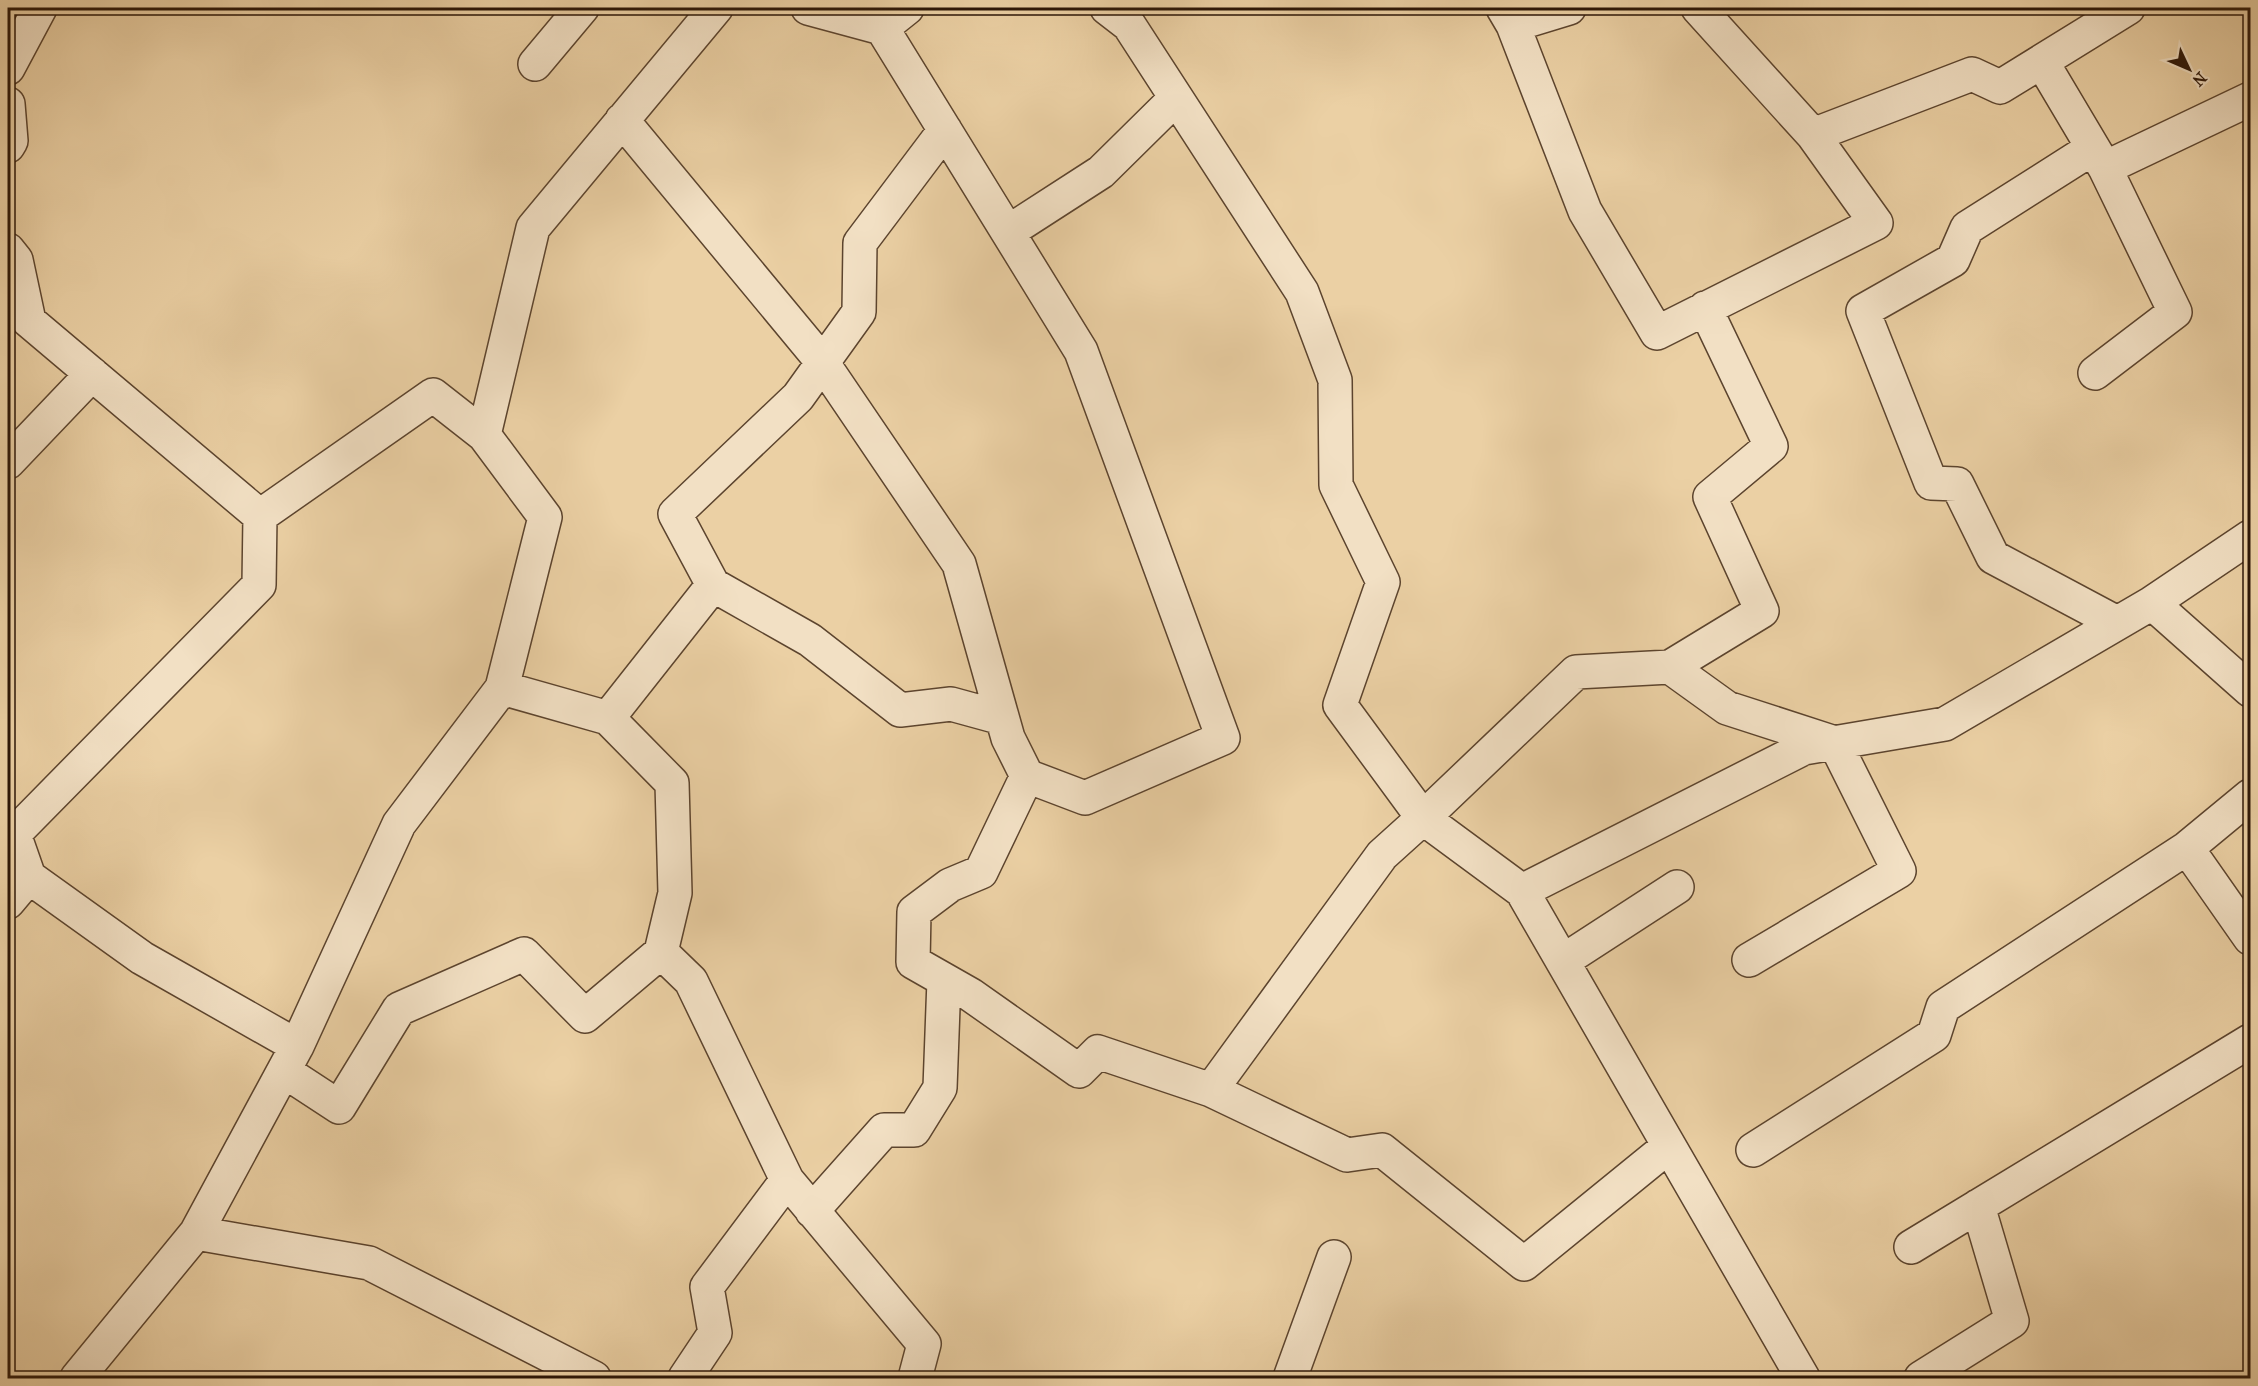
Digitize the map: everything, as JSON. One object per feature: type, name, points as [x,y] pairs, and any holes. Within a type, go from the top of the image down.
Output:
[{"type":"street","points":[[8,68],[40,8]]},
{"type":"street","points":[[535,64],[582,8]]},
{"type":"street","points":[[484,435],[533,228],[716,8]]},
{"type":"street","points":[[622,120],[823,363],[959,564],[1008,738],[1028,776],[1085,798],[1223,738],[1081,351],[882,27],[808,8]]},
{"type":"street","points":[[882,27],[907,8]]},
{"type":"street","points":[[1107,8],[1129,25],[1302,292],[1335,380],[1336,485],[1383,582],[1340,705],[1423,818],[1522,891],[1803,1378]]},
{"type":"street","points":[[1569,8],[1508,16],[1585,212],[1657,333],[1876,223],[1813,135],[1698,8]]},
{"type":"street","points":[[1813,135],[1972,74],[2000,87],[2128,8]]},
{"type":"street","points":[[2042,62],[2099,158],[2175,312],[2095,373]]},
{"type":"street","points":[[1008,232],[1101,172],[1176,98]]},
{"type":"street","points":[[2116,623],[1993,557],[1957,484],[1930,483],[1863,311],[1953,261],[1967,228],[2099,158],[2250,99]]},
{"type":"street","points":[[8,104],[11,141],[8,146]]},
{"type":"street","points":[[945,130],[860,243],[859,312],[798,397],[675,514],[713,585],[810,640],[900,710],[951,704],[1002,718]]},
{"type":"street","points":[[8,250],[16,260],[29,321],[260,516]]},
{"type":"street","points":[[1211,1090],[1382,855],[1576,672],[1670,667],[1762,611],[1710,497],[1771,446],[1705,308]]},
{"type":"street","points":[[8,462],[92,374]]},
{"type":"street","points":[[77,1378],[196,1233],[290,1059],[399,824],[502,688],[544,518],[484,435],[433,395],[260,516]]},
{"type":"street","points":[[260,516],[259,585],[10,829],[28,877],[290,1059],[339,1107],[399,1009],[524,954],[585,1016],[661,952],[675,893],[672,783],[608,718],[502,688]]},
{"type":"street","points":[[1522,891],[1804,748],[1945,724],[2151,603],[2250,537]]},
{"type":"street","points":[[608,718],[713,585]]},
{"type":"street","points":[[2151,603],[2250,690]]},
{"type":"street","points":[[1670,667],[1727,708],[1835,743],[1899,871],[1749,960]]},
{"type":"street","points":[[1028,776],[981,872],[950,885],[915,912],[913,962],[971,995],[1079,1071],[1098,1052],[1211,1090],[1347,1155],[1382,1150],[1524,1264],[1669,1146]]},
{"type":"street","points":[[1753,1150],[1934,1035],[1944,1007],[2187,848],[2250,796]]},
{"type":"street","points":[[2187,848],[2250,938]]},
{"type":"street","points":[[8,902],[28,877]]},
{"type":"street","points":[[1563,961],[1677,887]]},
{"type":"street","points":[[661,952],[691,981],[787,1180],[924,1344],[915,1378]]},
{"type":"street","points":[[812,1211],[884,1130],[914,1130],[940,1088],[944,980]]},
{"type":"street","points":[[1911,1247],[2250,1041]]},
{"type":"street","points":[[685,1378],[715,1333],[707,1287],[787,1180]]},
{"type":"street","points":[[1921,1378],[2012,1321],[1978,1206]]},
{"type":"street","points":[[196,1233],[369,1263],[594,1378]]},
{"type":"street","points":[[1290,1378],[1334,1257]]}]
